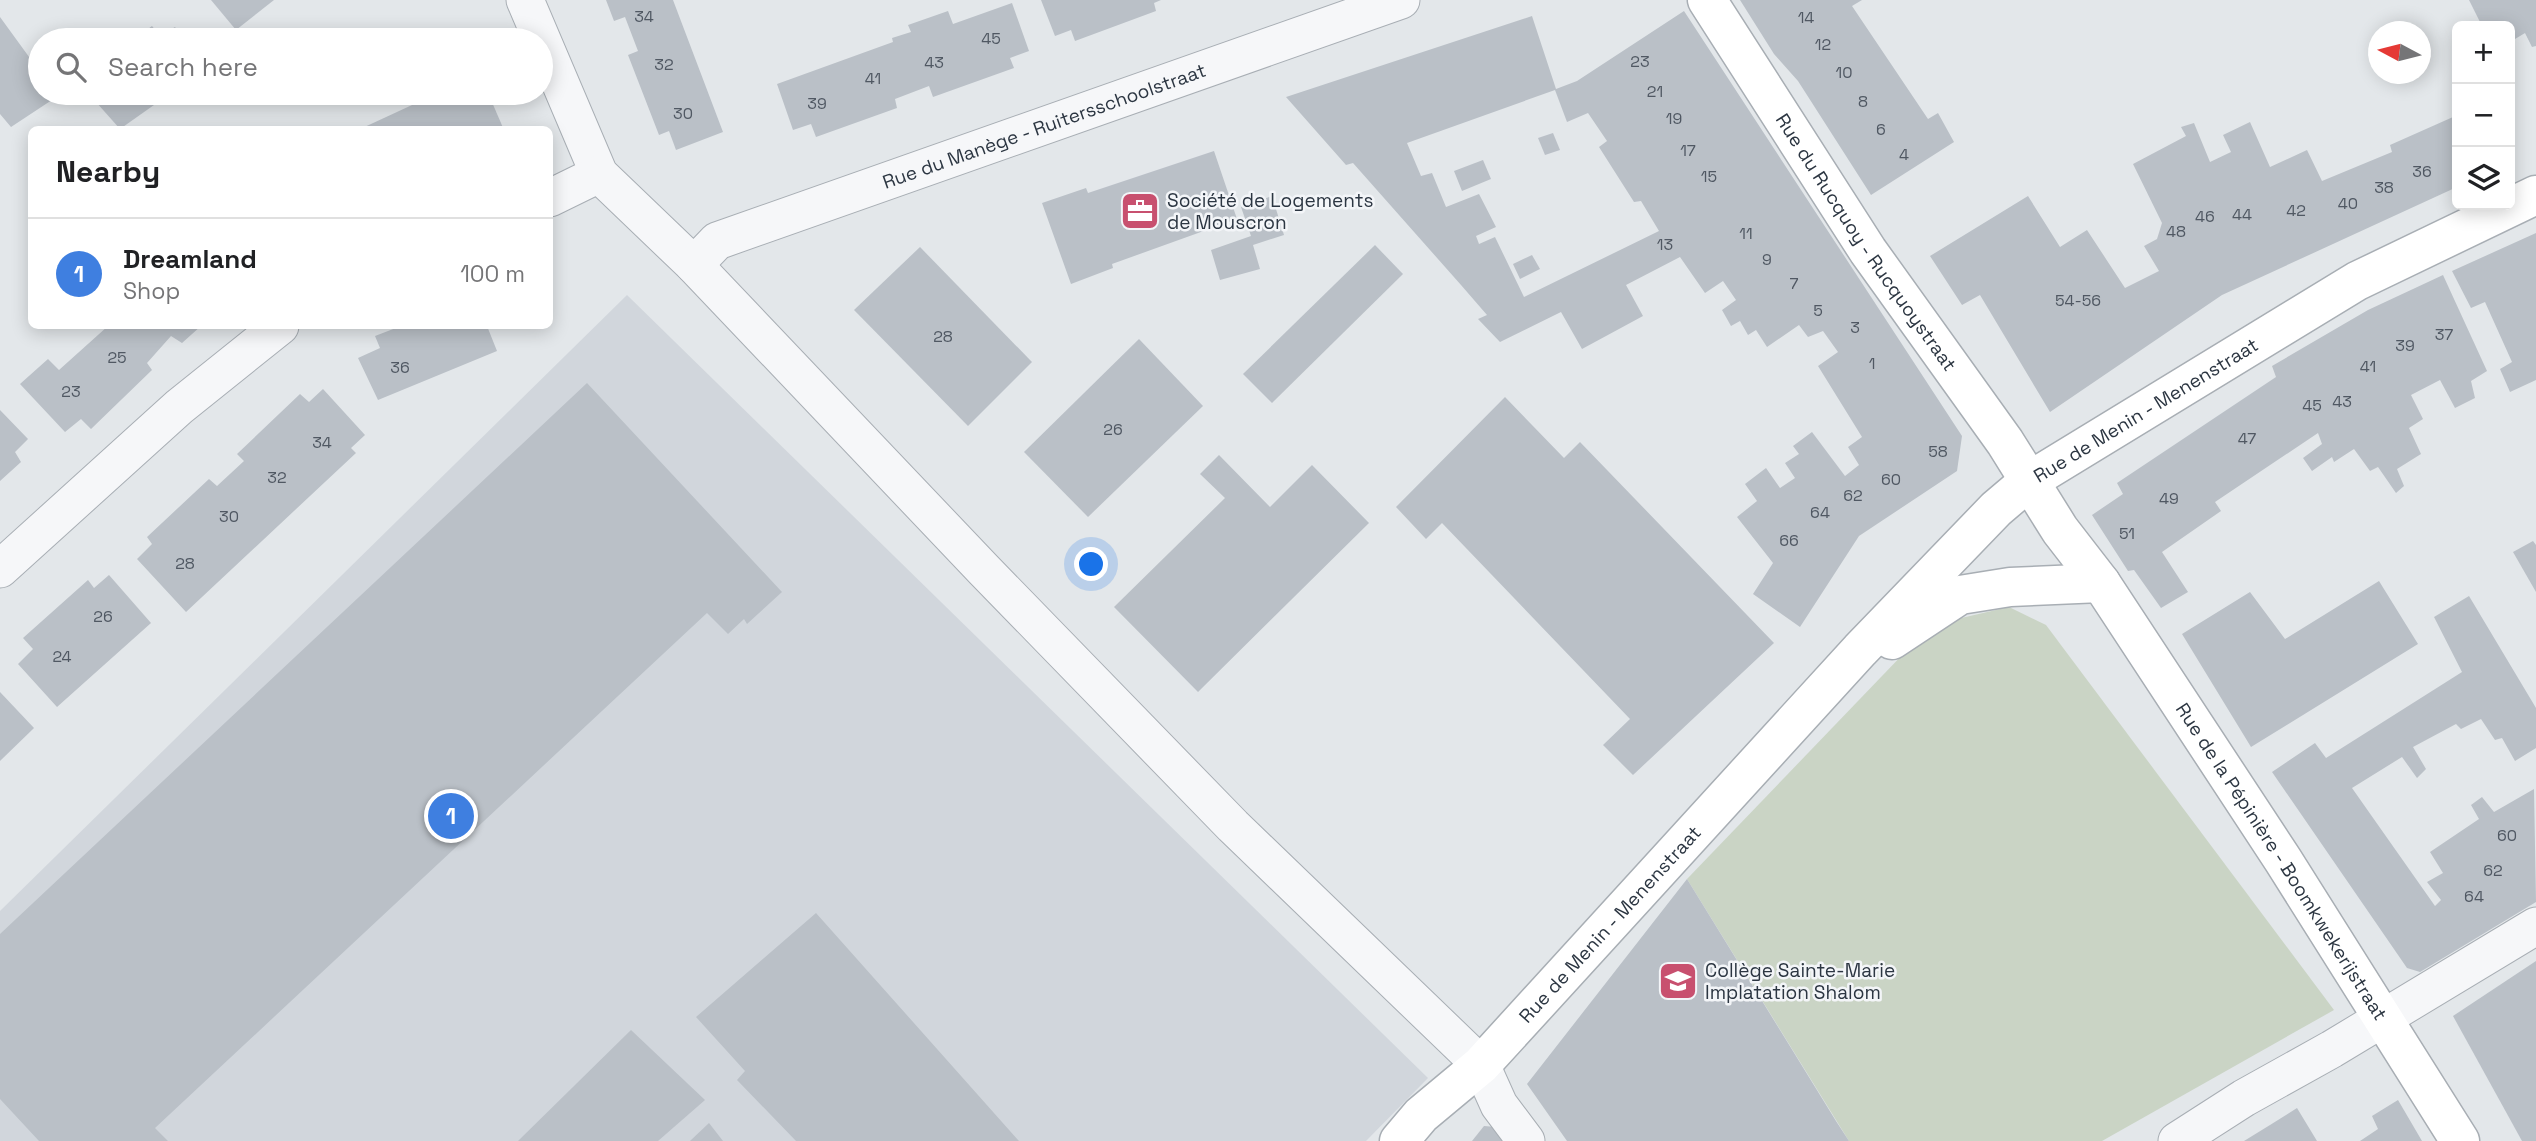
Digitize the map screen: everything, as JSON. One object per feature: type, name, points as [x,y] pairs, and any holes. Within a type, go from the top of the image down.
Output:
[{"type":"street","points":[[525,0],[537,28]]},
{"type":"street","name":"Rue du Manège - Ruitersschoolstraat","points":[[694,265],[717,242],[1401,0]]},
{"type":"street","name":"Rue du Rucquoy - Rucquoystraat","points":[[1707,0],[1868,251],[2005,442],[2060,530],[2101,583]]},
{"type":"street","points":[[553,66],[599,174],[694,265],[984,570],[1233,826],[1481,1065],[1499,1105],[1526,1141]]},
{"type":"street","points":[[553,197],[599,174]]},
{"type":"street","name":"Rue de Menin - Menenstraat","points":[[1399,1141],[1421,1115],[1481,1065],[1860,650],[1976,529],[2029,481],[2357,281],[2536,195]]},
{"type":"street","points":[[0,569],[179,407],[276,329]]},
{"type":"street","name":"Rue de Menin - Menenstraat","points":[[1814,702],[1912,625],[1960,595],[2010,587],[2101,583]]},
{"type":"street","name":"Rue de la Pépinière - Boomkwekerijstraat","points":[[2101,583],[2384,1018],[2460,1141]]},
{"type":"street","points":[[2177,1141],[2244,1098],[2384,1018],[2536,926]]},
{"type":"shaded area","points":[[627,295],[1428,1078],[1366,1141],[0,1141],[0,911]]},
{"type":"green space","points":[[2009,607],[2046,625],[2334,1010],[2102,1141],[1849,1141],[1687,879],[1931,625]]},
{"type":"building","points":[[211,0],[274,0],[239,28],[234,28]]},
{"type":"building","points":[[606,0],[673,0],[723,132],[676,150],[669,131],[659,135],[628,55],[638,51],[625,17],[614,21]]},
{"type":"building","points":[[1041,0],[1161,0],[1154,3],[1156,11],[1075,41],[1071,30],[1055,36]]},
{"type":"building","points":[[1740,0],[1862,0],[1852,6],[1928,119],[1938,113],[1954,142],[1871,195],[1798,81],[1774,54]]},
{"type":"building","points":[[2469,0],[2536,0],[2536,46],[2532,47],[2525,33],[2515,39],[2515,21],[2480,21]]},
{"type":"building","points":[[1012,3],[1029,51],[1010,58],[1014,68],[933,97],[929,86],[895,99],[897,108],[816,137],[811,124],[793,130],[777,84],[893,42],[892,38],[911,32],[908,25],[948,11],[953,24]]},
{"type":"building","points":[[1684,11],[1962,436],[1957,471],[1859,536],[1800,627],[1753,594],[1773,563],[1737,517],[1757,501],[1745,484],[1766,468],[1780,488],[1795,478],[1785,463],[1799,454],[1793,446],[1812,432],[1845,476],[1859,465],[1848,447],[1862,437],[1818,366],[1838,352],[1823,331],[1808,337],[1799,325],[1767,347],[1756,330],[1748,335],[1740,321],[1731,326],[1722,310],[1736,300],[1723,281],[1705,293],[1680,257],[1626,285],[1643,316],[1582,349],[1561,312],[1500,342],[1478,319],[1487,315],[1461,285],[1353,163],[1346,165],[1286,97],[1532,16],[1556,89],[1577,81]],"holes":[[[1555,90],[1567,122],[1588,113],[1607,141],[1599,147],[1634,202],[1641,201],[1659,231],[1524,297],[1495,237],[1479,244],[1476,236],[1496,227],[1479,194],[1446,207],[1432,173],[1421,176],[1407,143]]]},
{"type":"building","points":[[0,17],[28,56],[28,105],[44,105],[11,127],[0,114]]},
{"type":"building","points":[[99,105],[154,105],[124,126],[117,126]]},
{"type":"building","points":[[412,105],[493,105],[502,126],[367,126]]},
{"type":"building","points":[[2452,117],[2452,189],[2222,295],[2050,412],[1980,295],[1962,305],[1930,256],[2028,196],[2060,247],[2087,230],[2125,288],[2159,271],[2144,246],[2157,239],[2162,223],[2133,164],[2186,136],[2181,127],[2194,123],[2210,162],[2231,152],[2223,135],[2250,122],[2270,167],[2307,150],[2322,181],[2392,152],[2390,145]]},
{"type":"building","points":[[1553,133],[1560,150],[1545,155],[1538,138]]},
{"type":"building","name":"Société de Logements de Mouscron","points":[[1214,151],[1237,219],[1112,264],[1113,268],[1071,284],[1042,203],[1086,188],[1088,193]]},
{"type":"building","points":[[1483,160],[1491,179],[1462,191],[1454,171]]},
{"type":"building","points":[[1272,196],[1284,235],[1253,245],[1260,269],[1220,280],[1211,250],[1251,236],[1241,207]]},
{"type":"building","points":[[2536,233],[2536,380],[2510,392],[2500,369],[2512,362],[2485,302],[2471,308],[2452,271]]},
{"type":"building","points":[[1375,245],[1403,274],[1272,403],[1243,374]]},
{"type":"building","points":[[920,247],[1032,362],[968,426],[854,310]]},
{"type":"building","points":[[1532,255],[1540,269],[1520,279],[1513,264]]},
{"type":"building","points":[[2443,275],[2487,371],[2471,381],[2475,398],[2455,408],[2440,380],[2411,395],[2423,419],[2409,428],[2421,454],[2397,469],[2404,486],[2396,493],[2378,467],[2370,471],[2354,449],[2334,462],[2332,457],[2312,471],[2303,458],[2322,444],[2318,433],[2215,502],[2221,511],[2162,552],[2188,592],[2161,608],[2134,570],[2128,571],[2092,515],[2123,494],[2117,483],[2276,377],[2272,366],[2368,310]]},
{"type":"building","points":[[105,329],[198,329],[182,343],[171,336],[147,363],[152,370],[91,429],[81,419],[65,432],[20,384],[48,359],[59,370]]},
{"type":"building","points":[[393,329],[488,329],[497,351],[378,400],[358,358],[380,348],[375,336]]},
{"type":"building","points":[[1139,339],[1203,406],[1088,517],[1024,452]]},
{"type":"building","points":[[587,383],[782,592],[747,624],[744,619],[728,634],[707,613],[155,1128],[168,1141],[39,1141],[0,1099],[0,934]]},
{"type":"building","points":[[323,389],[365,435],[351,448],[356,453],[186,612],[137,559],[152,544],[147,537],[209,479],[217,486],[244,461],[237,454],[300,394],[309,402]]},
{"type":"building","points":[[1505,397],[1564,458],[1580,442],[1774,643],[1633,775],[1603,745],[1630,719],[1442,523],[1426,539],[1396,507]]},
{"type":"building","points":[[0,410],[28,439],[15,452],[21,462],[0,481]]},
{"type":"building","points":[[1219,455],[1270,507],[1312,465],[1369,523],[1198,692],[1114,607],[1225,498],[1200,474]]},
{"type":"building","points":[[2533,541],[2536,545],[2536,592],[2513,552]]},
{"type":"building","points":[[109,575],[151,623],[57,707],[18,664],[33,649],[23,638],[88,580],[94,588]]},
{"type":"building","points":[[2379,581],[2418,644],[2251,747],[2182,634],[2250,592],[2285,639]]},
{"type":"building","points":[[2469,596],[2536,708],[2536,748],[2515,761],[2502,738],[2495,740],[2481,719],[2461,729],[2456,724],[2413,747],[2426,769],[2417,778],[2402,757],[2352,788],[2435,906],[2441,900],[2427,882],[2443,873],[2430,852],[2479,819],[2471,805],[2482,797],[2494,812],[2534,789],[2536,902],[2420,972],[2407,968],[2272,772],[2315,743],[2326,758],[2462,672],[2434,617]]},
{"type":"building","points":[[0,692],[34,728],[0,761]]},
{"type":"building","name":"Collège Sainte-Marie Implatation Shalom","points":[[1687,879],[1849,1141],[1567,1141],[1527,1084]]},
{"type":"building","points":[[816,913],[1019,1141],[796,1141],[737,1080],[745,1071],[696,1017]]},
{"type":"building","points":[[2536,961],[2536,1141],[2522,1141],[2453,1016]]},
{"type":"building","points":[[631,1030],[705,1100],[658,1141],[518,1141]]},
{"type":"building","points":[[2398,1100],[2422,1141],[2360,1141],[2378,1129],[2372,1116]]},
{"type":"building","points":[[2297,1108],[2317,1141],[2244,1141],[2270,1125]]},
{"type":"building","points":[[709,1123],[723,1141],[690,1141]]},
{"type":"building","points":[[1484,1126],[1496,1127],[1506,1141],[1472,1141]]},
{"type":"place","name":"Société de Logements de Mouscron","points":[[1140,211]]},
{"type":"place","name":"Dreamland","points":[[451,816]]},
{"type":"place","name":"Collège Sainte-Marie Implatation Shalom","points":[[1678,981]]}]
